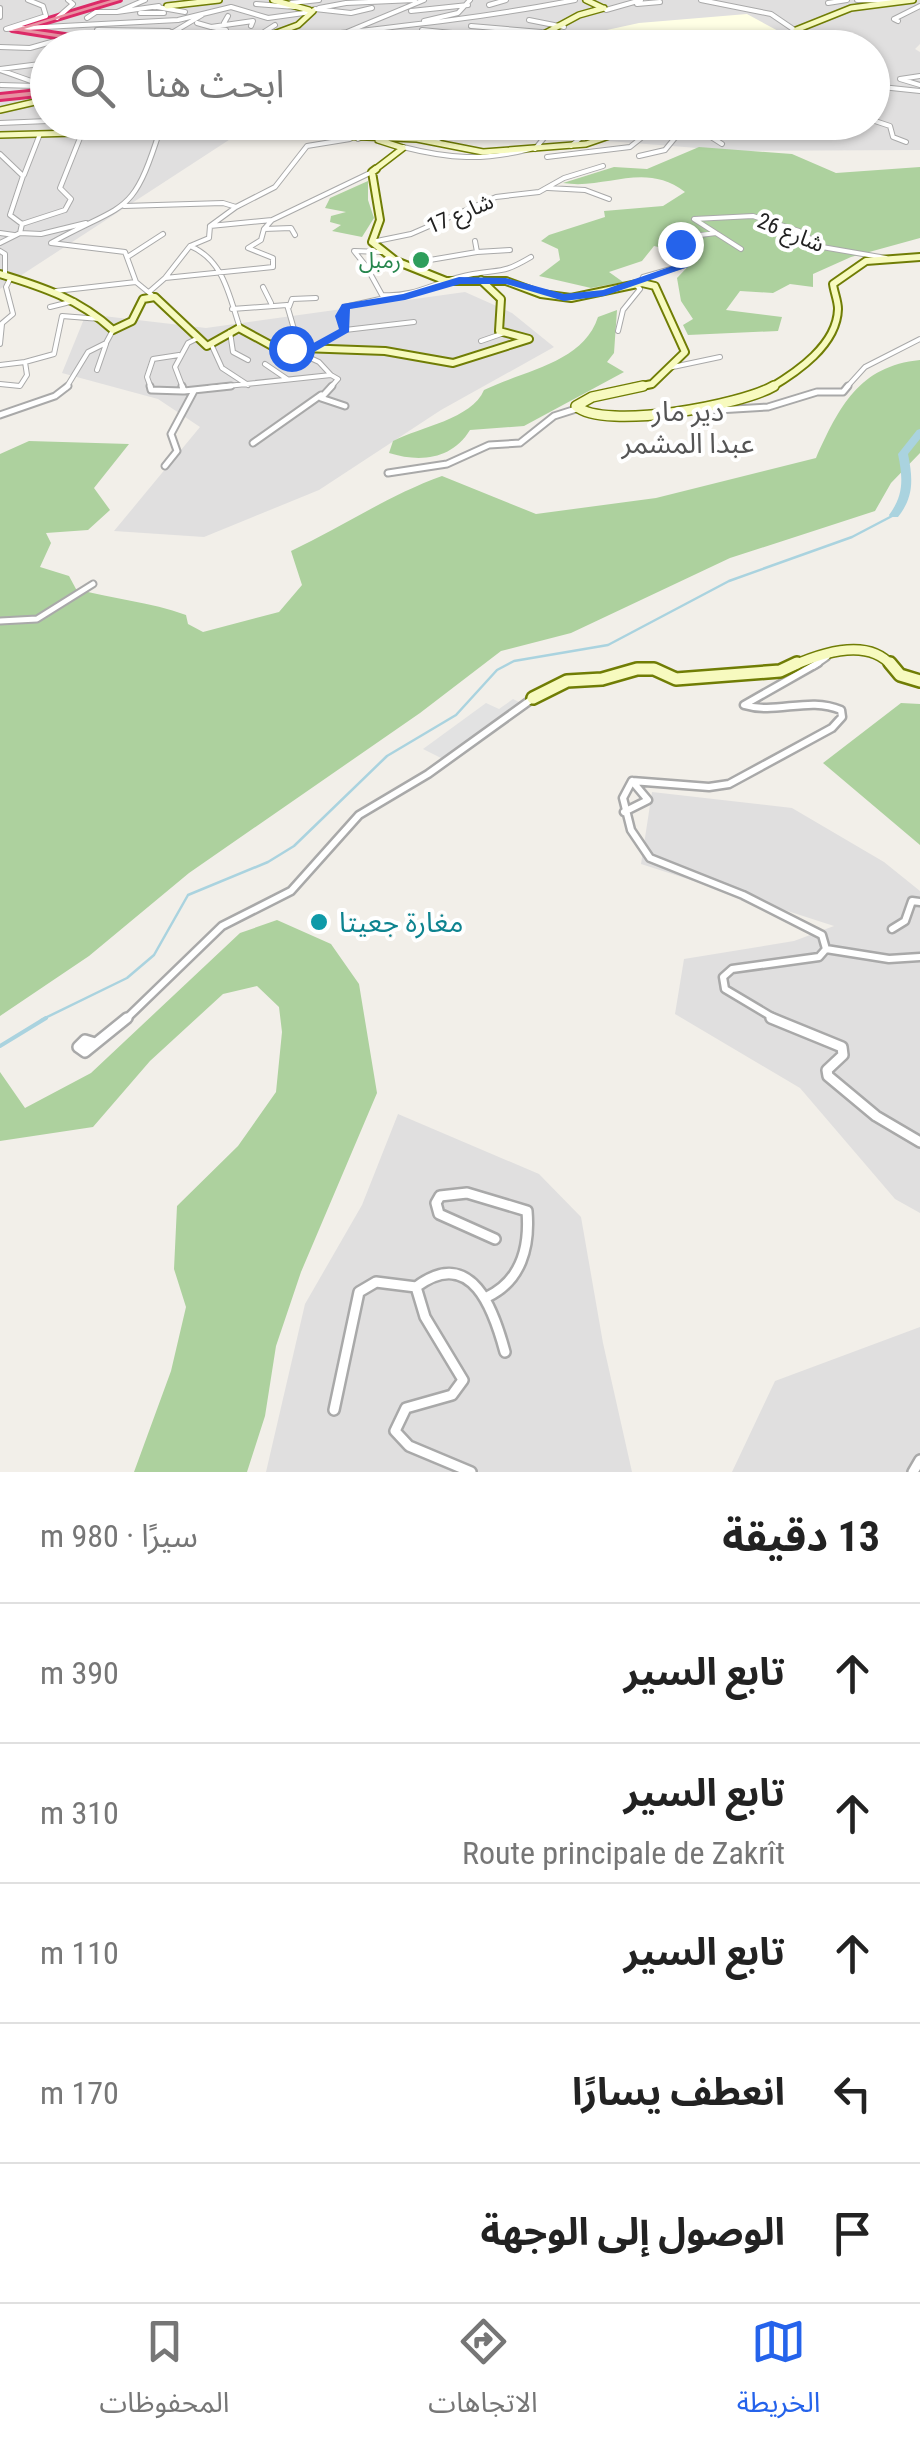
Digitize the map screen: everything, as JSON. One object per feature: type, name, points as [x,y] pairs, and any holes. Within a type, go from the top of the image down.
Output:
[{"type":"highway","points":[[14,30],[117,0]]},
{"type":"highway","points":[[14,30],[30,31]]},
{"type":"highway","points":[[2,90],[30,91]]},
{"type":"street","points":[[0,34],[46,16],[43,6],[28,0]]},
{"type":"street","points":[[56,19],[72,4],[68,0]]},
{"type":"street","points":[[121,12],[145,0]]},
{"type":"street","points":[[87,18],[96,12],[216,0]]},
{"type":"street","points":[[279,1],[319,0]]},
{"type":"street","points":[[76,30],[178,20],[234,7],[268,18],[312,12],[353,0]]},
{"type":"street","points":[[346,3],[416,0]]},
{"type":"street","points":[[353,30],[424,0]]},
{"type":"street","points":[[490,5],[506,0]]},
{"type":"street","points":[[418,23],[485,18],[575,0]]},
{"type":"street","points":[[586,0],[606,10]]},
{"type":"street","points":[[559,30],[581,14],[641,0]]},
{"type":"street","points":[[701,0],[771,14],[796,30],[849,9],[910,0]]},
{"type":"street","points":[[819,2],[847,0]]},
{"type":"street","points":[[857,0],[910,0]]},
{"type":"street","points":[[279,1],[312,12],[351,14],[372,8]]},
{"type":"street","points":[[387,11],[469,2]]},
{"type":"street","points":[[378,30],[456,13],[469,2]]},
{"type":"street","points":[[632,3],[660,2]]},
{"type":"street","points":[[256,4],[300,6]]},
{"type":"street","points":[[158,6],[185,12]]},
{"type":"street","points":[[898,21],[894,20],[920,6]]},
{"type":"street","points":[[112,8],[121,12],[167,7]]},
{"type":"street","points":[[0,8],[0,16]]},
{"type":"street","points":[[180,30],[196,23],[207,12]]},
{"type":"street","points":[[287,30],[312,12]]},
{"type":"street","points":[[348,19],[355,15],[351,14]]},
{"type":"street","points":[[224,23],[228,16]]},
{"type":"street","points":[[268,18],[275,25],[292,27]]},
{"type":"street","points":[[529,20],[564,28]]},
{"type":"street","points":[[211,27],[253,21],[251,26]]},
{"type":"street","points":[[196,23],[226,30]]},
{"type":"street","points":[[268,30],[275,25]]},
{"type":"street","points":[[472,26],[518,30]]},
{"type":"street","points":[[284,30],[292,27]]},
{"type":"street","points":[[80,28],[128,30]]},
{"type":"street","points":[[0,47],[30,48]]},
{"type":"street","points":[[0,69],[30,65]]},
{"type":"street","points":[[0,69],[30,83]]},
{"type":"street","points":[[920,76],[900,79],[920,88]]},
{"type":"street","points":[[890,87],[920,88]]},
{"type":"street","points":[[2,90],[30,91]]},
{"type":"street","points":[[0,111],[30,98]]},
{"type":"street","points":[[0,111],[30,109]]},
{"type":"street","points":[[0,123],[30,122]]},
{"type":"street","points":[[890,126],[892,136],[906,142]]},
{"type":"street","points":[[0,135],[30,134]]},
{"type":"street","points":[[22,224],[10,214],[38,140]]},
{"type":"street","points":[[22,224],[65,210],[71,199],[60,188],[79,140]]},
{"type":"street","points":[[129,256],[115,250],[51,244],[122,206],[144,182],[157,140]]},
{"type":"street","points":[[97,370],[113,330],[132,321],[142,299],[151,294],[190,246],[209,238],[210,226],[275,187],[307,146],[347,140]]},
{"type":"street","points":[[378,140],[432,142],[474,152],[571,146],[591,140]]},
{"type":"street","points":[[378,140],[454,160],[490,159],[532,149],[539,140]]},
{"type":"street","points":[[432,142],[436,140]]},
{"type":"street","points":[[571,146],[578,140]]},
{"type":"street","points":[[547,157],[630,147],[639,140]]},
{"type":"street","points":[[639,156],[665,150],[673,140]]},
{"type":"street","points":[[716,140],[722,144]]},
{"type":"street","points":[[210,226],[272,220],[372,172],[403,147]]},
{"type":"street","points":[[0,154],[23,176]]},
{"type":"street","name":"شارع 17","points":[[372,242],[411,234],[502,195],[548,188],[564,178],[603,166]]},
{"type":"street","points":[[372,172],[380,220],[372,242],[396,262],[442,280],[509,282],[541,294],[571,298],[637,284],[655,286],[672,329],[685,347],[652,384],[592,398],[576,409],[554,416],[520,442],[489,445],[447,464],[388,473]]},
{"type":"street","points":[[548,188],[585,190],[610,199]]},
{"type":"street","points":[[122,206],[216,202],[236,207]]},
{"type":"street","name":"شارع 26","points":[[741,249],[694,219],[748,215],[791,228],[822,247],[886,258]]},
{"type":"street","points":[[165,278],[275,265],[268,254],[248,248],[261,240],[272,220]]},
{"type":"street","points":[[0,232],[40,234],[73,223],[87,223]]},
{"type":"street","points":[[0,243],[18,234],[22,224]]},
{"type":"street","points":[[264,229],[293,228],[295,235]]},
{"type":"street","points":[[637,284],[643,278],[685,265],[689,260],[684,254],[696,254],[688,248],[671,248],[688,244],[674,243],[690,239],[676,238],[718,233]]},
{"type":"street","points":[[129,256],[163,234]]},
{"type":"street","points":[[475,242],[477,252]]},
{"type":"street","points":[[190,246],[205,252],[220,270],[240,328],[269,346],[385,350],[456,363],[529,339],[497,328],[500,299],[480,280]]},
{"type":"street","points":[[382,252],[354,250],[380,293],[390,297]]},
{"type":"street","points":[[413,268],[424,261],[510,250]]},
{"type":"street","points":[[0,251],[5,254],[12,316],[1,325],[0,344]]},
{"type":"street","points":[[129,256],[136,282],[196,339],[212,346],[219,365],[248,386]]},
{"type":"street","points":[[345,330],[341,316],[344,307],[472,274],[507,273],[531,257]]},
{"type":"street","points":[[695,411],[751,399],[802,367],[824,342],[836,318],[838,308],[832,284],[858,264],[886,258],[920,258]]},
{"type":"street","points":[[366,266],[396,262]]},
{"type":"street","points":[[5,276],[56,291],[76,301],[113,330]]},
{"type":"street","points":[[56,291],[136,282]]},
{"type":"street","points":[[618,331],[623,310],[640,289],[637,284]]},
{"type":"street","points":[[263,286],[271,304]]},
{"type":"street","points":[[312,348],[296,336],[289,307],[292,298],[316,298]]},
{"type":"street","points":[[302,298],[308,308]]},
{"type":"street","points":[[50,307],[76,301]]},
{"type":"street","points":[[0,306],[10,304]]},
{"type":"street","points":[[232,309],[271,304],[289,307]]},
{"type":"street","points":[[0,365],[54,354],[61,317],[101,319]]},
{"type":"street","points":[[312,348],[345,330],[414,322]]},
{"type":"street","points":[[212,346],[240,328]]},
{"type":"street","points":[[230,331],[233,352],[248,360]]},
{"type":"street","points":[[480,341],[504,333]]},
{"type":"street","points":[[576,409],[589,413],[763,408],[806,394],[843,392],[865,367],[920,338]]},
{"type":"street","points":[[184,391],[174,367],[196,339]]},
{"type":"street","points":[[0,415],[69,388],[83,370],[88,352],[106,343]]},
{"type":"street","points":[[253,443],[300,406],[321,396],[338,379],[319,362],[291,348]]},
{"type":"street","points":[[180,355],[153,360],[147,376],[150,390],[248,386],[331,375]]},
{"type":"street","points":[[667,368],[720,357]]},
{"type":"street","points":[[0,384],[23,384],[25,362]]},
{"type":"street","points":[[266,364],[288,379]]},
{"type":"street","points":[[165,466],[178,451],[171,434],[194,390]]},
{"type":"street","points":[[321,396],[345,406]]},
{"type":"street","points":[[0,620],[37,619],[93,584]]},
{"type":"street","points":[[96,1043],[222,926],[290,890],[358,815],[428,774],[561,682],[602,679],[637,668],[654,669],[676,678],[768,674],[832,654],[872,651],[890,659],[900,676],[920,681]]},
{"type":"street","points":[[632,780],[709,788],[729,784],[832,728],[842,717],[841,710],[832,704],[802,703],[759,711],[744,705],[784,686],[832,654]]},
{"type":"street","points":[[624,812],[648,800],[632,780]]},
{"type":"street","points":[[632,780],[622,794],[624,812],[650,858],[792,917],[822,936],[826,948]]},
{"type":"street","points":[[892,929],[904,921],[912,901],[920,902]]},
{"type":"street","points":[[826,948],[889,959],[920,957]]},
{"type":"street","points":[[826,948],[812,960],[732,969],[724,977],[725,989],[756,1012],[842,1047],[843,1056],[827,1070],[828,1076],[876,1116],[920,1142]]},
{"type":"street","points":[[488,1297],[504,1292],[514,1276],[530,1232],[527,1211],[466,1194],[440,1196],[436,1209],[448,1221],[495,1239]]},
{"type":"street","points":[[334,1410],[359,1292],[376,1282],[416,1288],[428,1278],[454,1276],[474,1284],[488,1297],[505,1352]]},
{"type":"street","points":[[416,1288],[425,1316],[463,1380],[452,1395],[406,1408],[395,1431],[407,1445],[438,1454],[471,1472]]},
{"type":"street","points":[[913,1472],[920,1460]]},
{"type":"shaded area","points":[[0,0],[920,0],[920,44],[915,49],[920,52],[920,150],[736,151],[594,140],[890,140],[890,30],[30,30],[30,140],[229,140],[0,289]]},
{"type":"shaded area","points":[[747,14],[776,30],[607,30],[639,23]]},
{"type":"shaded area","points":[[465,292],[512,313],[554,347],[441,410],[319,490],[204,537],[114,531],[200,427],[158,399],[62,373],[86,314],[206,328]]},
{"type":"shaded area","points":[[513,699],[525,705],[449,762],[423,749],[486,703],[499,709]]},
{"type":"shaded area","points":[[652,792],[792,808],[884,862],[920,891],[920,1213],[895,1199],[800,1088],[675,1014],[684,959],[794,941],[834,926],[641,864]]},
{"type":"shaded area","points":[[398,1114],[539,1174],[581,1217],[603,1343],[632,1472],[266,1472],[305,1304],[362,1205]]},
{"type":"shaded area","points":[[920,1327],[920,1472],[732,1472],[775,1381]]},
{"type":"green space","points":[[699,147],[792,154],[836,173],[920,167],[920,238],[851,257],[813,274],[813,287],[790,284],[773,293],[740,291],[726,310],[782,317],[778,331],[688,335],[683,325],[693,319],[681,301],[677,278],[698,256],[654,246],[642,261],[609,272],[623,282],[591,288],[539,276],[560,260],[558,249],[541,241],[549,235],[605,217],[604,211],[663,206],[685,192],[655,178],[563,183],[614,167],[647,169]]},
{"type":"green space","points":[[368,181],[368,200],[374,218],[362,237],[332,231],[341,225],[330,222],[331,216],[346,212],[325,208],[330,198]]},
{"type":"green space","points":[[617,310],[614,353],[607,362],[624,372],[524,426],[470,430],[454,447],[435,456],[413,458],[389,453],[393,441],[457,415],[478,400],[484,390],[566,355],[580,345],[598,317]]},
{"type":"green space","points":[[920,360],[920,453],[891,483],[875,511],[730,558],[571,633],[501,651],[420,713],[189,873],[89,956],[0,1016],[0,454],[29,441],[129,444],[94,488],[110,510],[88,530],[46,533],[51,543],[40,567],[69,576],[76,589],[186,615],[188,624],[203,632],[279,612],[302,585],[291,551],[403,492],[442,476],[536,514],[656,498],[816,458],[843,406],[866,380],[899,364]]},
{"type":"green space","points":[[901,703],[920,704],[920,845],[823,763]]},
{"type":"green space","points":[[277,920],[331,944],[359,984],[377,1093],[301,1272],[276,1346],[265,1416],[247,1472],[134,1472],[171,1371],[186,1307],[174,1269],[177,1206],[238,1146],[276,1092],[282,1032],[279,1007],[257,986],[223,994],[150,1061],[93,1127],[0,1141],[0,1072],[25,1108],[91,1073],[240,933]]},
{"type":"waterway","points":[[894,515],[906,494],[903,454],[920,432]]},
{"type":"waterway","points":[[41,1020],[127,978],[154,955],[188,895],[268,862],[294,846],[387,756],[456,715],[497,670],[514,661],[608,645],[729,581],[852,537],[894,515]]},
{"type":"waterway","points":[[0,1046],[46,1018]]},
{"type":"place","name":"رمبل","points":[[421,260]]},
{"type":"place","name":"مغارة جعيتا","points":[[319,922]]},
{"type":"district","name":"دير مار عبدا المشمر","points":[[688,427]]},
{"type":"route","points":[[291,348],[310,349],[345,330],[341,316],[346,306],[405,297],[459,280],[506,281],[541,294],[564,297],[604,293],[685,265],[689,260],[684,254],[696,254],[688,248],[670,247],[688,244],[680,244]]}]
